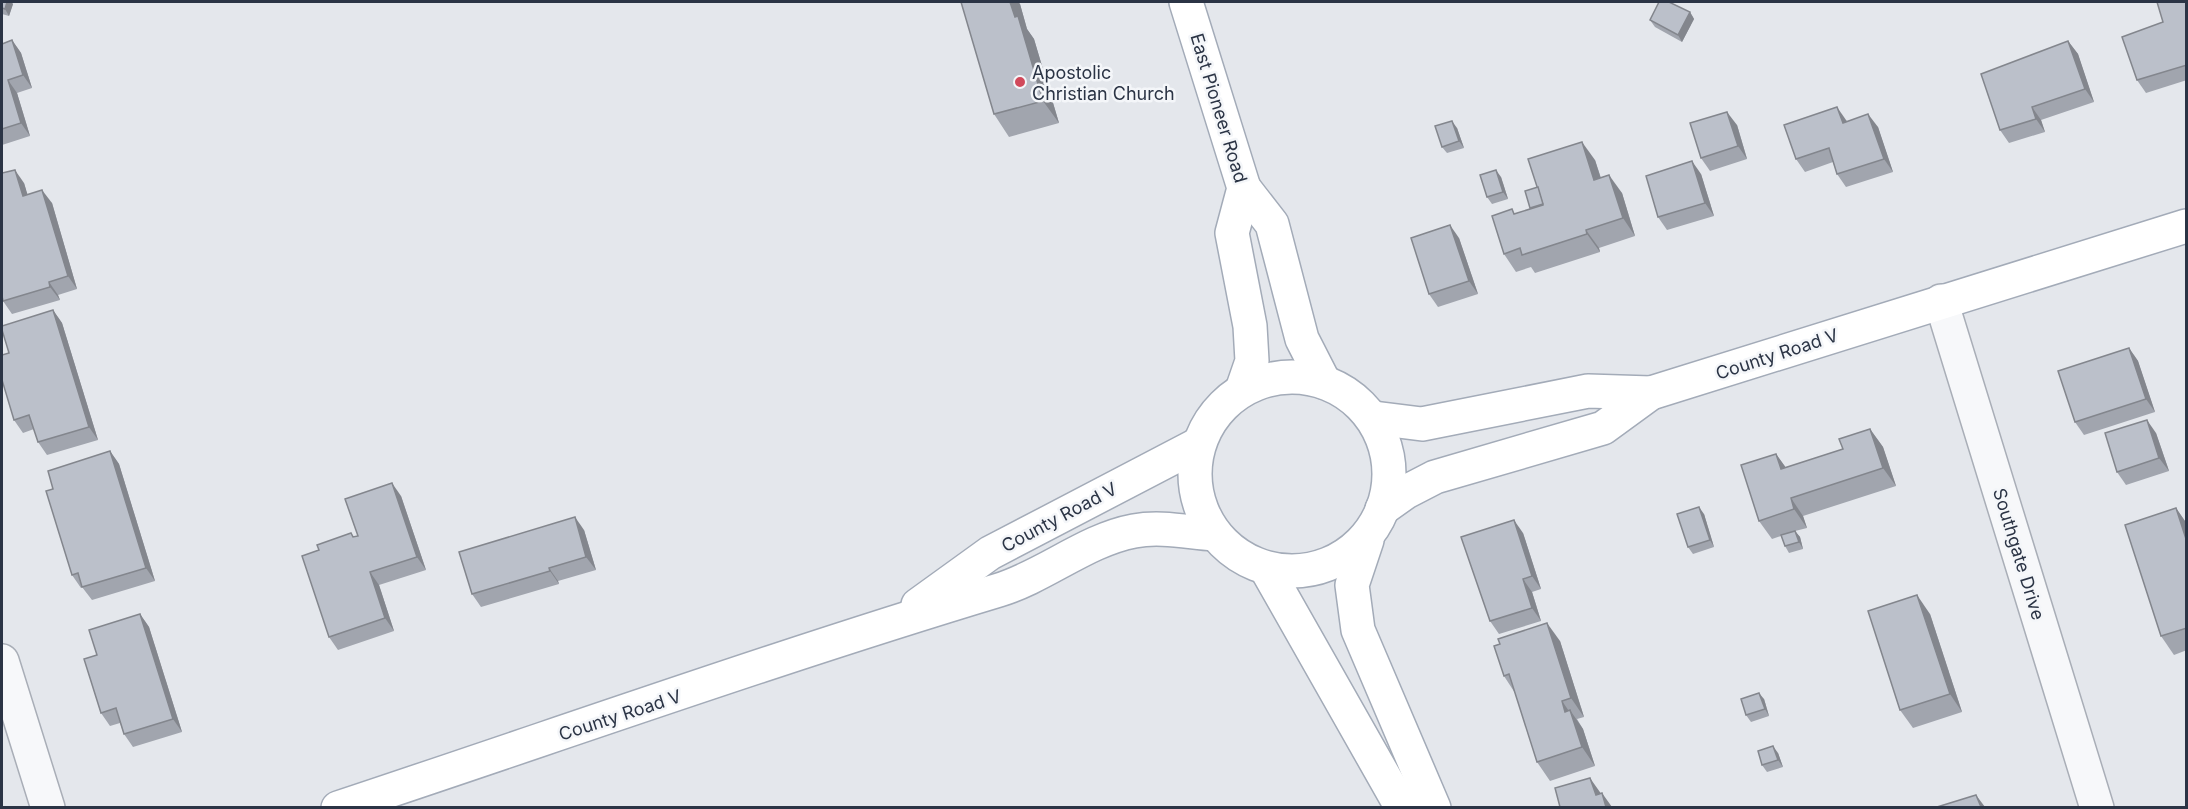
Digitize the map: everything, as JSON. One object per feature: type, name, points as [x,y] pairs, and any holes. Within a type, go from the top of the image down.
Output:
[{"type":"main road","name":"East Pioneer Road","points":[[1186,2],[1244,188],[1232,233],[1250,326],[1252,361],[1242,390]]},
{"type":"main road","points":[[1244,188],[1272,224],[1302,339],[1324,382]]},
{"type":"main road","name":"County Road V","points":[[1382,509],[1406,492],[1435,477],[1603,428],[1651,393],[2187,226]]},
{"type":"main road","points":[[1367,540],[1323,567],[1297,572],[1267,570],[1235,556],[1213,534],[1203,513],[1195,472],[1195,446],[1215,412],[1242,390],[1262,381],[1305,378],[1324,382],[1354,397],[1374,417],[1386,447],[1389,483],[1382,509],[1367,540],[1352,585],[1358,630],[1434,807]]},
{"type":"main road","points":[[1374,417],[1422,424],[1588,391],[1651,393]]},
{"type":"main road","name":"County Road V","points":[[900,619],[990,553],[1195,446]]},
{"type":"main road","name":"County Road V","points":[[338,807],[659,702],[900,619],[1002,589],[1124,534],[1158,529],[1213,534]]},
{"type":"main road","points":[[1267,570],[1402,807]]},
{"type":"street","name":"Southgate Drive","points":[[1941,301],[2097,807]]},
{"type":"street","points":[[2,662],[48,807]]},
{"type":"building","points":[[2,2],[7,2],[5,9],[2,8]]},
{"type":"building","name":"Apostolic Christian Church","points":[[961,2],[1010,2],[1015,17],[1018,16],[1043,101],[994,114]]},
{"type":"building","points":[[1659,2],[1669,2],[1690,12],[1678,35],[1650,20]]},
{"type":"building","points":[[2157,2],[2187,2],[2187,65],[2137,80],[2122,37],[2163,22]]},
{"type":"building","points":[[12,40],[23,75],[8,80],[21,123],[2,129],[2,44]]},
{"type":"building","points":[[2068,41],[2085,89],[2032,107],[2036,119],[2000,130],[1981,74]]},
{"type":"building","points":[[1837,107],[1843,123],[1868,114],[1884,159],[1837,174],[1829,148],[1796,159],[1784,125]]},
{"type":"building","points":[[1727,112],[1738,146],[1701,158],[1690,123]]},
{"type":"building","points":[[1452,121],[1459,141],[1442,147],[1435,126]]},
{"type":"building","points":[[1582,142],[1594,180],[1609,175],[1623,218],[1586,230],[1587,234],[1522,255],[1520,248],[1504,254],[1492,216],[1512,209],[1514,214],[1543,205],[1528,159]]},
{"type":"building","points":[[1692,161],[1705,203],[1658,217],[1646,176]]},
{"type":"building","points":[[15,170],[23,196],[42,190],[68,276],[49,282],[50,287],[3,301],[2,173]]},
{"type":"building","points":[[1496,170],[1503,192],[1487,197],[1480,175]]},
{"type":"building","points":[[1538,187],[1543,204],[1530,208],[1525,191]]},
{"type":"building","points":[[1450,225],[1469,281],[1429,294],[1411,238]]},
{"type":"building","points":[[53,310],[89,427],[38,442],[29,415],[14,420],[2,380],[2,355],[9,353],[2,326]]},
{"type":"building","points":[[2129,348],[2146,399],[2075,422],[2058,371]]},
{"type":"building","points":[[2147,420],[2159,458],[2117,472],[2105,433]]},
{"type":"building","points":[[1870,429],[1883,468],[1791,498],[1794,509],[1759,521],[1741,465],[1776,454],[1781,469],[1843,449],[1839,439]]},
{"type":"building","points":[[110,451],[146,568],[82,587],[78,573],[72,575],[46,491],[53,489],[48,471]]},
{"type":"building","points":[[392,483],[417,557],[370,572],[385,618],[329,637],[302,556],[319,550],[317,545],[351,533],[353,537],[358,536],[345,499]]},
{"type":"building","points":[[1699,507],[1710,540],[1688,547],[1677,514]]},
{"type":"building","points":[[2176,508],[2187,542],[2187,628],[2161,636],[2125,525]]},
{"type":"building","points":[[575,517],[586,557],[549,568],[550,571],[472,594],[459,552]]},
{"type":"building","points":[[1514,520],[1532,576],[1523,579],[1532,608],[1490,621],[1461,537]]},
{"type":"building","points":[[1795,531],[1799,542],[1785,546],[1781,535]]},
{"type":"building","points":[[1917,595],[1950,694],[1900,710],[1868,611]]},
{"type":"building","points":[[140,614],[173,719],[124,734],[116,708],[101,713],[84,659],[97,655],[89,630]]},
{"type":"building","points":[[1547,623],[1571,698],[1562,701],[1565,712],[1570,710],[1582,747],[1537,762],[1509,674],[1504,676],[1494,646],[1500,644],[1498,639]]},
{"type":"building","points":[[1759,693],[1765,709],[1746,715],[1741,699]]},
{"type":"building","points":[[1773,746],[1778,760],[1762,765],[1758,751]]},
{"type":"building","points":[[1590,778],[1596,795],[1602,793],[1606,807],[1560,807],[1555,788]]},
{"type":"building","points":[[1976,795],[1981,807],[1937,807]]},
{"type":"place","name":"Apostolic Christian Church","points":[[1020,82]]}]
